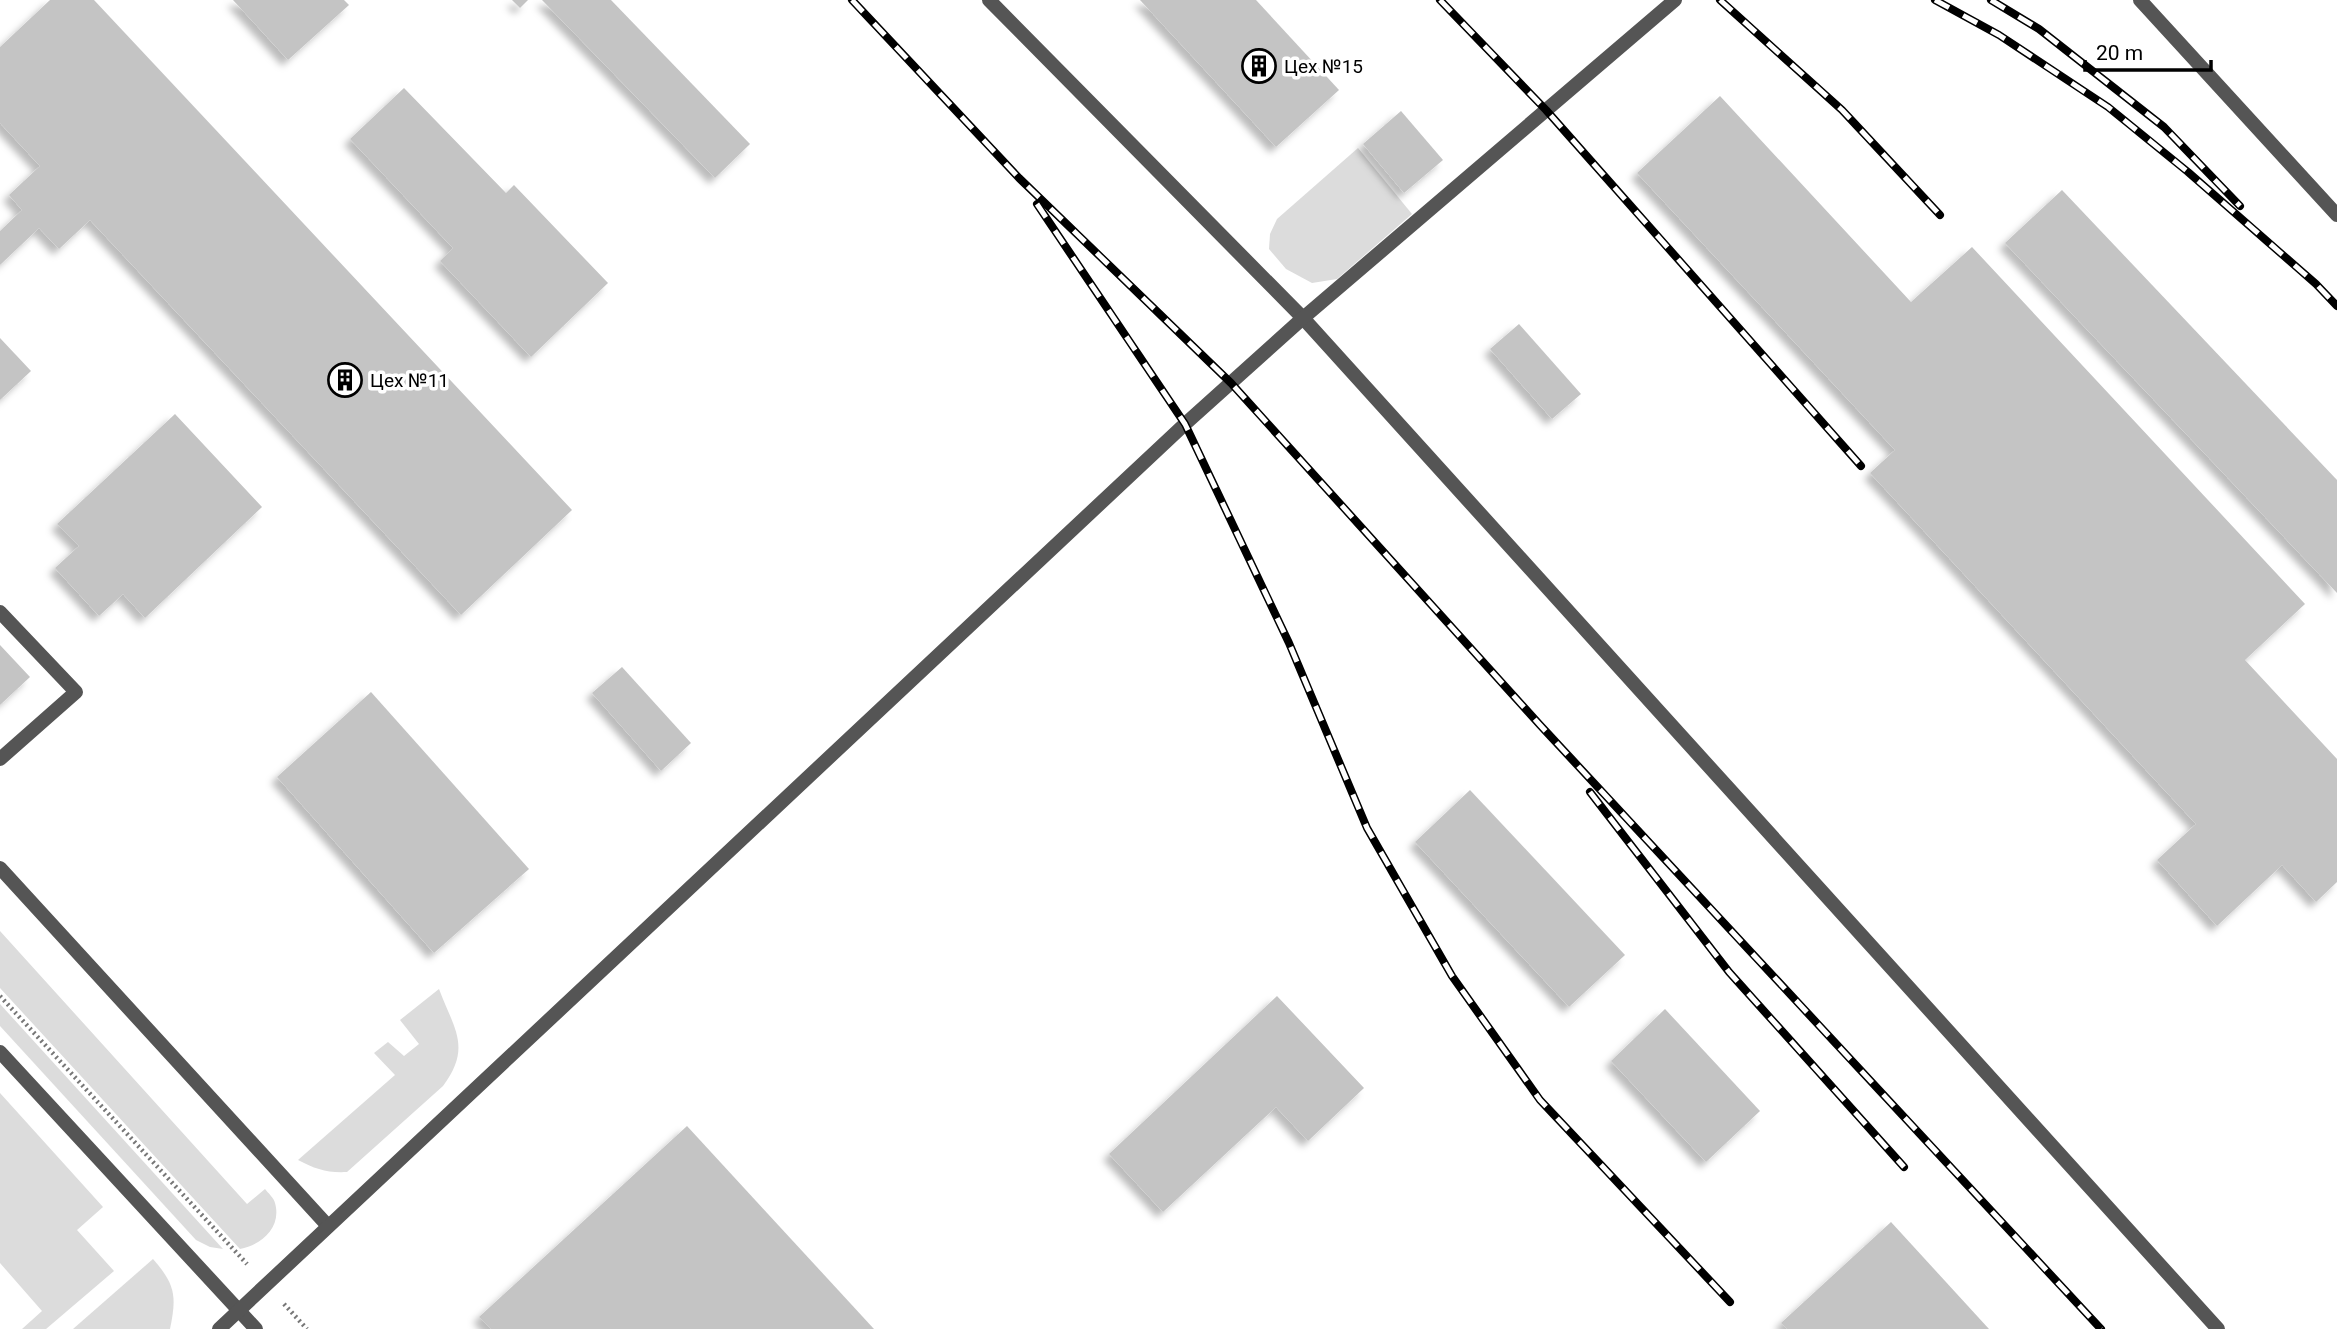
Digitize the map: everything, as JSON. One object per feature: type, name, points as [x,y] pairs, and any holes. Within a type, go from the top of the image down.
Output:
[{"type":"lane","points":[[989,0],[1303,318],[2218,1329]]},
{"type":"lane","points":[[219,1329],[1185,424],[1303,318],[1675,0]]},
{"type":"lane","points":[[2140,0],[2337,215]]},
{"type":"lane","points":[[0,612],[76,692],[0,759]]},
{"type":"lane","points":[[0,868],[328,1226]]},
{"type":"lane","points":[[0,1052],[256,1329]]},
{"type":"path","points":[[0,996],[266,1285]]},
{"type":"shaded area","points":[[1358,148],[1412,214],[1337,279],[1312,283],[1286,269],[1269,249],[1270,234],[1277,219]]},
{"type":"shaded area","points":[[0,931],[247,1204],[265,1189],[275,1203],[276,1212],[273,1227],[268,1234],[255,1244],[240,1249],[0,988]]},
{"type":"shaded area","points":[[439,989],[458,1038],[457,1060],[443,1086],[347,1172],[321,1170],[298,1160],[395,1075],[374,1053],[388,1042],[404,1056],[419,1044],[400,1020]]},
{"type":"shaded area","points":[[0,1004],[223,1249],[210,1247],[196,1240],[0,1026]]},
{"type":"shaded area","points":[[0,1093],[103,1207],[77,1230],[114,1271],[46,1329],[22,1329],[42,1311],[0,1263]]},
{"type":"shaded area","points":[[153,1259],[166,1276],[172,1291],[170,1329],[73,1329]]},
{"type":"building","name":"Цех №11","points":[[50,0],[94,0],[572,510],[461,615],[90,220],[59,249],[39,228],[0,265],[0,231],[22,210],[9,195],[40,166],[0,123],[0,47]]},
{"type":"building","points":[[233,0],[344,0],[349,5],[288,60]]},
{"type":"building","points":[[512,0],[528,0],[520,8]]},
{"type":"building","points":[[542,0],[611,0],[750,144],[715,178]]},
{"type":"building","name":"Цех №15","points":[[1140,0],[1256,0],[1339,90],[1276,147]]},
{"type":"building","points":[[404,88],[506,193],[514,185],[608,283],[531,357],[440,261],[453,248],[350,139]]},
{"type":"building","points":[[1720,96],[1911,302],[1972,247],[2305,604],[2245,660],[2337,759],[2337,882],[2316,902],[2282,865],[2217,926],[2157,860],[2196,824],[1870,473],[1895,450],[1637,173]]},
{"type":"building","points":[[1401,111],[1443,160],[1404,193],[1363,144]]},
{"type":"building","points":[[2062,190],[2337,480],[2337,593],[2005,243]]},
{"type":"building","points":[[1519,324],[1581,394],[1552,419],[1490,349]]},
{"type":"building","points":[[0,338],[31,371],[0,400]]},
{"type":"building","points":[[175,414],[262,507],[145,618],[123,594],[99,616],[55,568],[79,546],[57,524]]},
{"type":"building","points":[[0,645],[30,677],[0,705]]},
{"type":"building","points":[[622,667],[691,743],[661,771],[592,693]]},
{"type":"building","points":[[371,692],[529,869],[434,953],[277,777]]},
{"type":"building","points":[[1470,790],[1625,955],[1569,1007],[1415,842]]},
{"type":"building","points":[[1277,996],[1364,1088],[1308,1141],[1276,1107],[1163,1212],[1109,1154]]},
{"type":"building","points":[[1665,1009],[1760,1111],[1706,1162],[1611,1061]]},
{"type":"building","points":[[687,1126],[874,1329],[491,1329],[479,1317]]},
{"type":"building","points":[[1891,1222],[1989,1329],[1787,1329],[1781,1323]]},
{"type":"railway","points":[[852,0],[1019,178],[1231,383],[1540,725],[2101,1329]]},
{"type":"railway","points":[[1440,0],[1546,110],[1861,466]]},
{"type":"railway","points":[[1720,0],[1842,110],[1940,215]]},
{"type":"railway","points":[[1935,0],[1999,35],[2108,107],[2188,172],[2316,284],[2337,306]]},
{"type":"railway","points":[[1991,0],[2039,29],[2164,127],[2240,206]]},
{"type":"railway","points":[[1037,204],[1185,424],[1289,643],[1367,828],[1452,976],[1540,1100],[1730,1302]]},
{"type":"railway","points":[[1590,792],[1729,972],[1904,1167]]},
{"type":"place","name":"Цех №15","points":[[1259,66]]},
{"type":"place","name":"Цех №11","points":[[345,380]]}]
